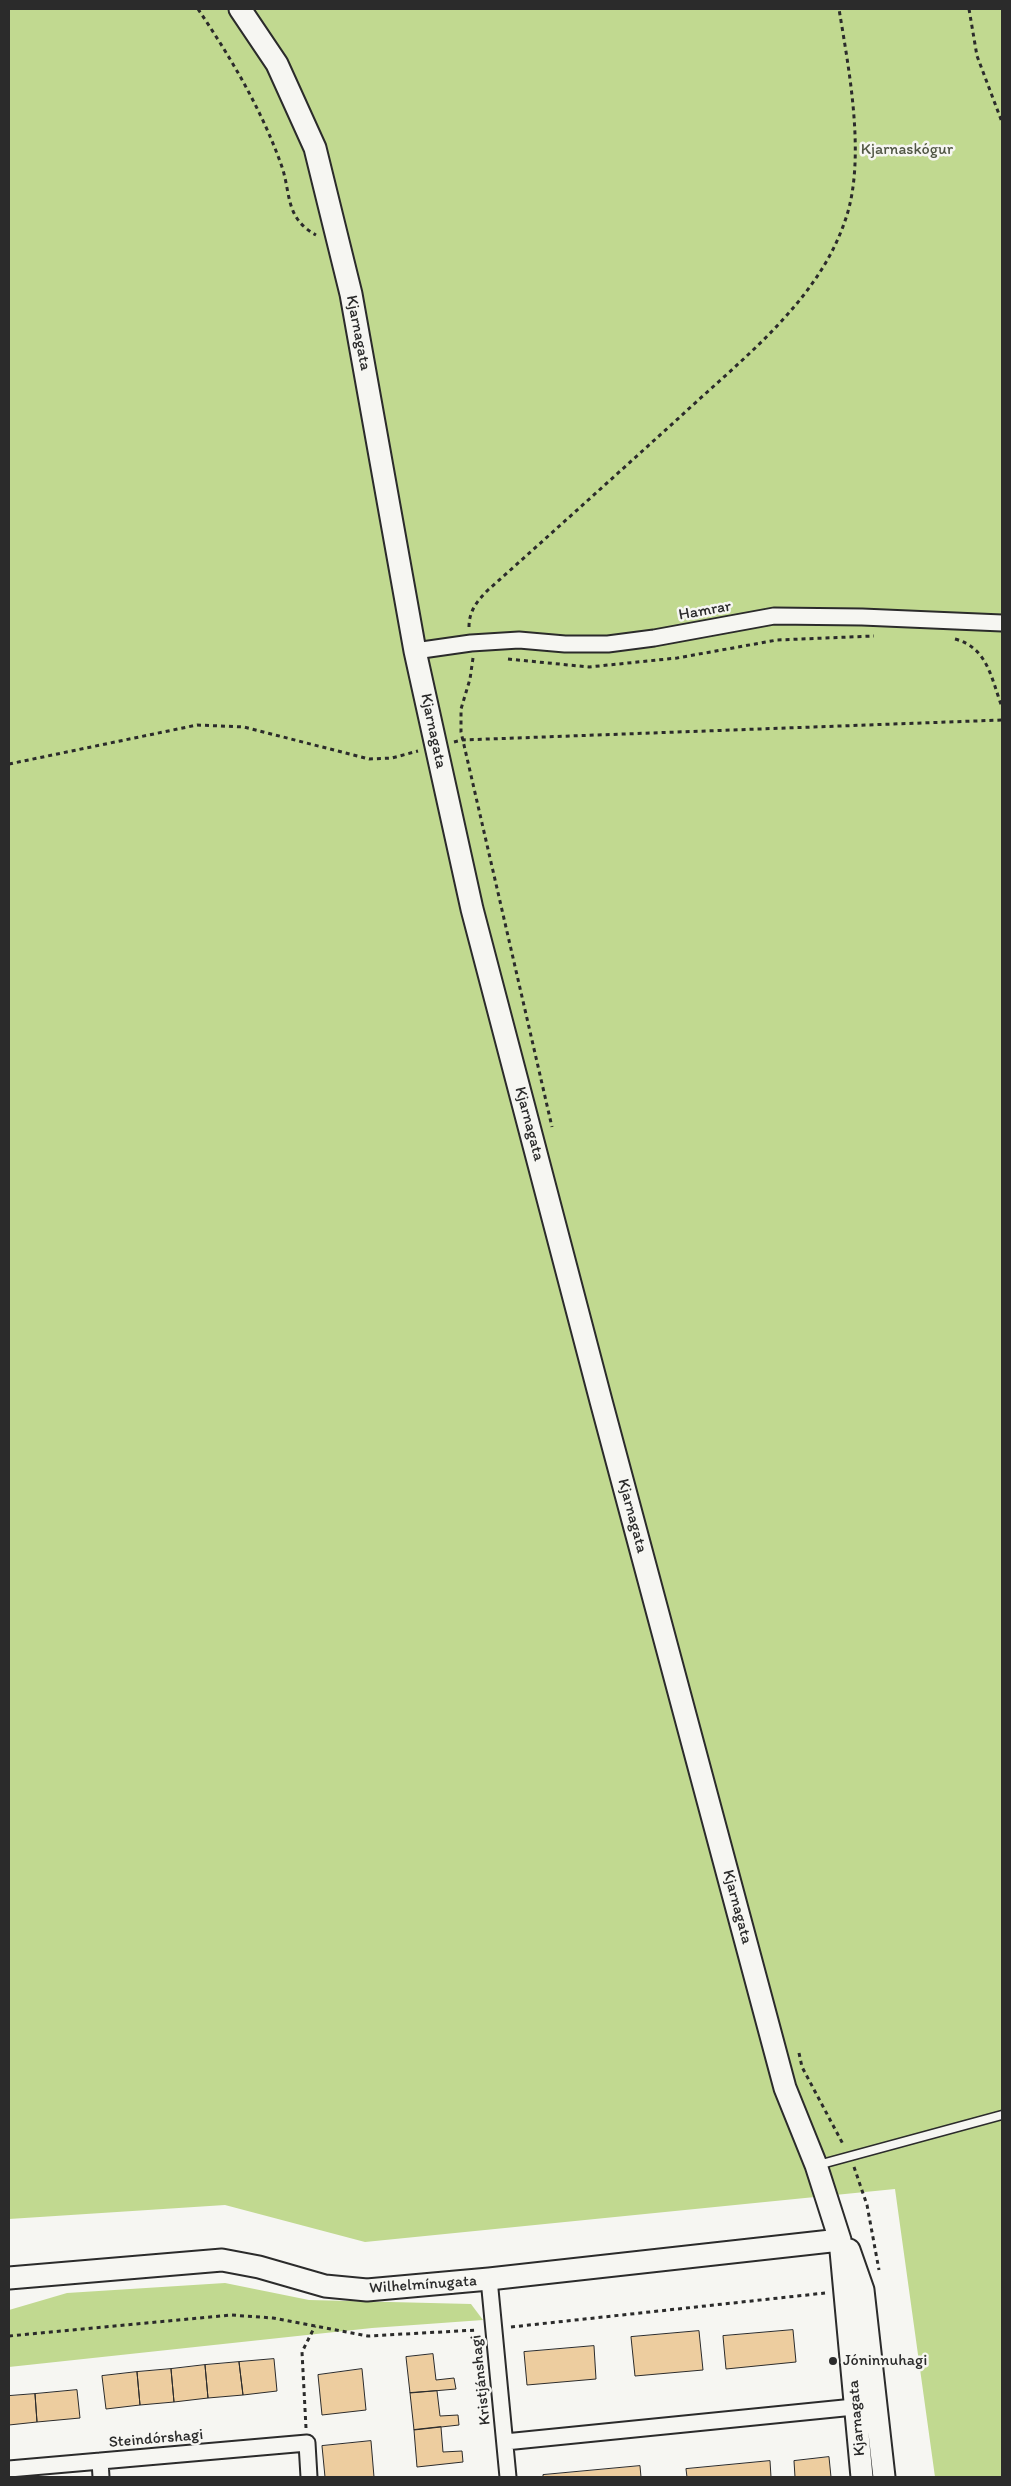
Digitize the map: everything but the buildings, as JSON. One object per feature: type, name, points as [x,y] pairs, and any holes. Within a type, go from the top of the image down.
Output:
[{"type":"street","name":"Kjarnagata","points":[[240,9],[277,64],[314,148],[351,294],[415,651],[472,909],[621,1477],[785,2088],[816,2165],[840,2240],[845,2291],[866,2406],[884,2477]]},
{"type":"street","name":"Hamrar","points":[[415,651],[474,652],[519,640],[565,644],[608,644],[654,638],[774,616],[872,617],[1002,622]]},
{"type":"street","name":"Kjarnagata","points":[[840,2240],[851,2252],[863,2290],[866,2406],[862,2477]]},
{"type":"street","name":"Wilhelmínugata","points":[[9,2278],[209,2260],[241,2262],[325,2286],[367,2290],[489,2280],[840,2240]]},
{"type":"street","name":"Kristjánshagi","points":[[489,2280],[508,2477]]},
{"type":"street","points":[[505,2442],[866,2406]]},
{"type":"street","points":[[307,2443],[309,2477]]},
{"type":"street","name":"Steindórshagi","points":[[9,2469],[307,2443]]},
{"type":"street","points":[[100,2461],[101,2477]]},
{"type":"lane","points":[[816,2165],[850,2158],[1002,2115]]},
{"type":"path","points":[[198,9],[227,52],[260,115],[282,168],[288,203],[304,229],[338,246]]},
{"type":"path","points":[[552,1128],[462,740],[460,709],[474,664],[469,624],[471,612],[476,602],[488,590],[614,478],[767,336],[812,285],[847,217],[855,166],[850,85],[839,9]]},
{"type":"path","points":[[968,9],[977,56],[1002,122]]},
{"type":"path","points":[[502,659],[589,667],[677,658],[777,640],[877,636]]},
{"type":"path","points":[[949,637],[969,643],[982,655],[1002,707]]},
{"type":"path","points":[[9,764],[197,725],[244,727],[368,760],[392,758],[462,740],[1002,720]]},
{"type":"path","points":[[797,2048],[802,2067],[850,2158],[867,2205],[880,2276]]},
{"type":"path","points":[[9,2336],[231,2315],[273,2318],[368,2336],[494,2329],[845,2291]]},
{"type":"path","points":[[307,2443],[302,2352],[315,2326]]},
{"type":"green space","name":"Kjarnaskógur","points":[[9,9],[1002,9],[1002,2477],[935,2477],[895,2189],[365,2242],[225,2205],[9,2219]]},
{"type":"green space","points":[[225,2283],[309,2300],[471,2304],[483,2320],[372,2328],[9,2367],[9,2310],[67,2293]]},
{"type":"place","name":"Jóninnuhagi","points":[[833,2361]]}]
